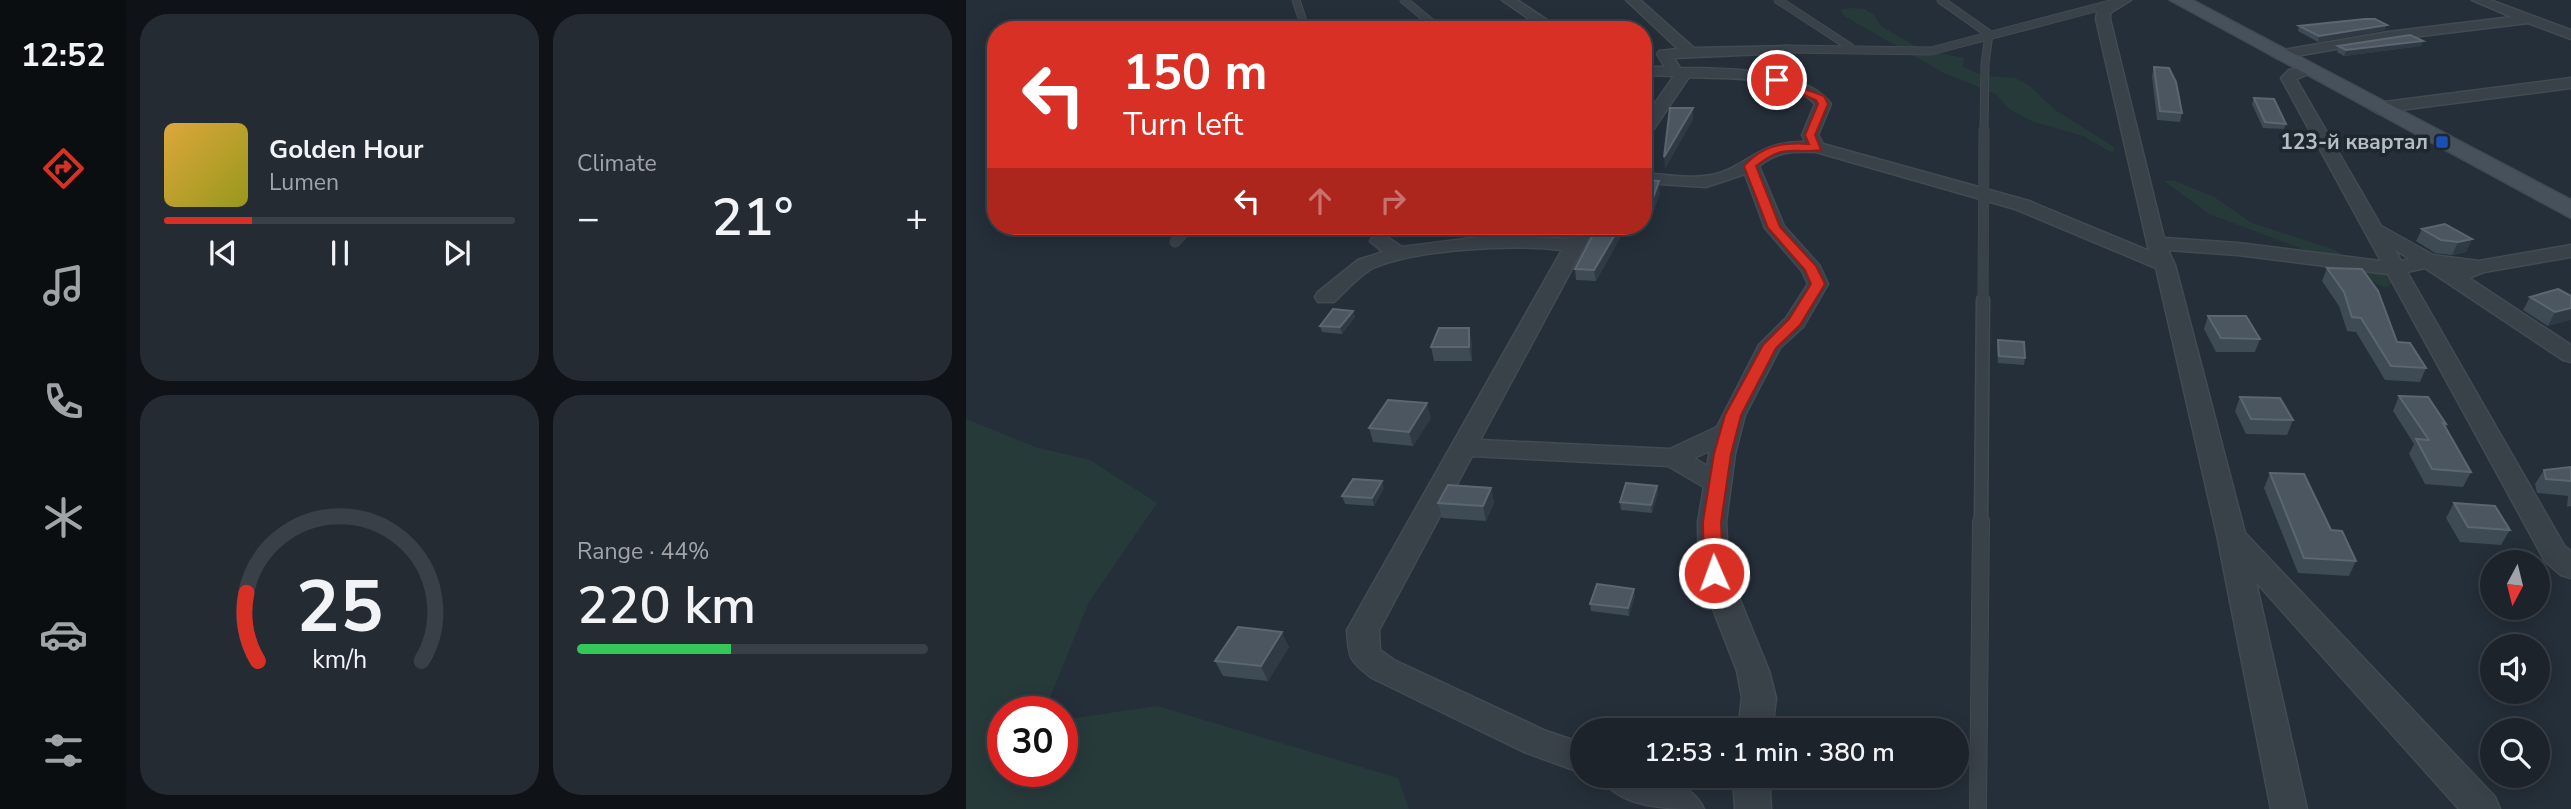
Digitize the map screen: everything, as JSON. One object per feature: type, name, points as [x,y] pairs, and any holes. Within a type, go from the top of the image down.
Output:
[{"type":"street","points":[[1507,0],[1541,21]]},
{"type":"street","points":[[1632,0],[1690,53]]},
{"type":"street","points":[[2179,0],[2571,210]]},
{"type":"street","points":[[2478,0],[2571,35]]},
{"type":"street","points":[[2120,1],[2103,11],[2103,19],[2231,535],[2289,809]]},
{"type":"street","points":[[2278,55],[2388,36],[2530,19]]},
{"type":"street","points":[[1652,119],[1684,75],[1664,54],[1784,49]]},
{"type":"street","points":[[1652,71],[1763,76],[1813,94],[1823,104],[1810,135],[1817,147]]},
{"type":"street","points":[[2308,71],[2294,73],[2288,78],[2555,554],[2571,567]]},
{"type":"street","points":[[2377,108],[2571,83]]},
{"type":"street","points":[[1652,179],[1706,182],[1750,166],[1765,153],[1784,146],[1817,147],[2016,203],[2039,224],[2068,237],[2115,247],[2160,254],[2238,249],[2393,269],[2428,261],[2479,267]]},
{"type":"street","points":[[1750,166],[1775,228],[1812,269],[1818,284],[1795,322],[1770,345],[1733,415],[1712,522],[1714,573],[1753,671],[1759,698],[1756,718]]},
{"type":"street","points":[[2372,229],[2428,261],[2571,355]]},
{"type":"street","points":[[1326,297],[1365,264],[1380,235]]},
{"type":"street","points":[[1381,235],[1398,254]]},
{"type":"street","points":[[1365,264],[1398,254],[1525,235]]},
{"type":"street","points":[[1570,753],[1503,727],[1383,669],[1365,656],[1363,630],[1579,236]]},
{"type":"street","points":[[2474,292],[2465,272],[2479,267],[2571,251]]},
{"type":"street","points":[[1673,458],[1728,432]]},
{"type":"street","points":[[1463,447],[1673,458],[1718,482]]},
{"type":"street","points":[[2231,535],[2482,809]]},
{"type":"street","points":[[1644,788],[1686,809]]},
{"type":"street","points":[[1752,788],[1753,809]]},
{"type":"lane","points":[[1296,0],[1303,21]]},
{"type":"lane","points":[[1404,0],[1429,21]]},
{"type":"lane","points":[[1778,0],[1850,48]]},
{"type":"lane","points":[[1941,0],[1989,34]]},
{"type":"lane","points":[[1784,49],[1931,51],[2120,1]]},
{"type":"lane","points":[[1978,809],[1985,64],[1989,34]]},
{"type":"lane","points":[[1175,242],[1182,235]]},
{"type":"shaded area","points":[[1864,9],[1874,15],[1881,26],[1920,49],[1964,58],[1963,67],[1984,76],[2015,78],[2029,85],[2055,110],[2114,147],[2113,153],[2083,136],[2034,122],[2009,109],[1996,94],[1944,73],[1844,16],[1840,10]]},
{"type":"shaded area","points":[[2164,181],[2175,181],[2214,197],[2252,223],[2332,249],[2395,280],[2386,288],[2329,259],[2209,214]]},
{"type":"shaded area","points":[[966,419],[1035,447],[1090,460],[1157,503],[1089,602],[1051,696],[987,696],[987,787],[1078,787],[1078,718],[1157,706],[1398,778],[1409,809],[966,809]]},
{"type":"building","points":[[2375,19],[2387,25],[2319,36],[2299,26]]},
{"type":"building","points":[[2410,35],[2423,41],[2346,50],[2338,46]]},
{"type":"building","points":[[2154,67],[2169,68],[2176,82],[2182,113],[2160,111]]},
{"type":"building","points":[[2254,98],[2274,99],[2286,124],[2265,122]]},
{"type":"building","points":[[1670,108],[1693,108],[1664,157]]},
{"type":"building","points":[[1652,181],[1659,181],[1653,198]]},
{"type":"building","points":[[2445,224],[2472,239],[2458,242],[2441,240],[2422,229]]},
{"type":"building","points":[[1593,235],[1615,235],[1594,270],[1575,269]]},
{"type":"building","points":[[2327,268],[2362,269],[2378,291],[2397,342],[2410,343],[2426,368],[2391,366],[2361,318],[2352,317],[2344,292]]},
{"type":"building","points":[[2558,289],[2571,296],[2571,308],[2555,312],[2530,297]]},
{"type":"building","points":[[1333,309],[1353,311],[1340,327],[1320,326]]},
{"type":"building","points":[[2208,316],[2246,316],[2260,339],[2221,338]]},
{"type":"building","points":[[1439,328],[1469,328],[1469,347],[1431,347]]},
{"type":"building","points":[[1998,340],[2024,342],[2025,358],[1999,356]]},
{"type":"building","points":[[2399,396],[2428,397],[2446,424],[2443,423],[2471,472],[2432,469],[2416,439],[2429,440]]},
{"type":"building","points":[[2240,397],[2280,398],[2293,420],[2251,419]]},
{"type":"building","points":[[1388,400],[1427,403],[1409,432],[1369,428]]},
{"type":"building","points":[[2571,467],[2571,481],[2546,479],[2544,470]]},
{"type":"building","points":[[2270,473],[2304,474],[2331,530],[2342,531],[2356,561],[2304,558]]},
{"type":"building","points":[[1353,479],[1382,481],[1372,498],[1342,496]]},
{"type":"building","points":[[1626,483],[1657,486],[1651,505],[1620,502]]},
{"type":"building","points":[[1448,485],[1491,488],[1483,506],[1438,503]]},
{"type":"building","points":[[2454,503],[2495,506],[2510,530],[2468,527]]},
{"type":"building","points":[[1597,584],[1634,589],[1628,608],[1590,604]]},
{"type":"building","points":[[1238,627],[1282,632],[1261,666],[1215,661]]},
{"type":"place","name":"123-й квартал","points":[[2442,142]]},
{"type":"route","points":[[1714,573],[1712,522],[1722,454],[1733,415],[1770,345],[1795,322],[1818,284],[1812,269],[1775,228],[1750,166],[1765,153],[1784,146],[1817,147],[1810,135],[1823,104],[1820,98],[1777,80]]}]
